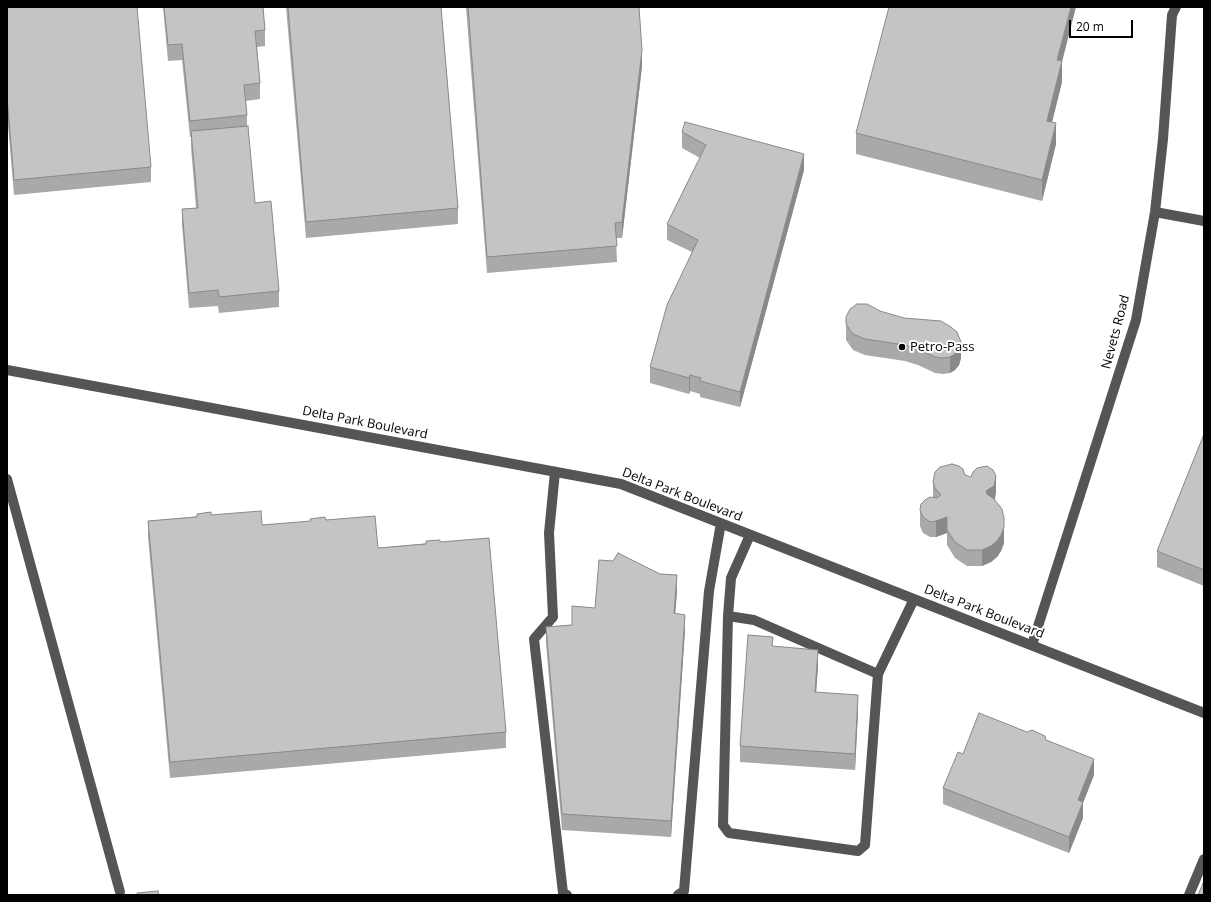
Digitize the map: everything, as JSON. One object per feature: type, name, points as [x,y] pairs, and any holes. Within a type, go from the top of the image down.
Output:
[{"type":"street","name":"Nevets Road","points":[[1032,645],[1136,320],[1155,212],[1163,139],[1171,10]]},
{"type":"street","points":[[1155,212],[1204,221]]},
{"type":"street","name":"Delta Park Boulevard","points":[[7,370],[621,484],[1204,713]]},
{"type":"street","points":[[555,472],[550,533],[553,617],[534,639],[555,832],[563,893],[566,895]]},
{"type":"street","points":[[7,479],[120,892]]},
{"type":"street","points":[[678,895],[684,890],[709,591],[721,523]]},
{"type":"street","points":[[750,535],[731,578],[728,616],[723,825],[729,833],[858,851],[865,845],[878,674],[914,599]]},
{"type":"street","points":[[728,616],[754,620],[878,674]]},
{"type":"street","points":[[1188,895],[1204,859]]},
{"type":"building","points":[[7,7],[137,7],[151,167],[14,180],[7,97]]},
{"type":"building","points":[[164,7],[263,7],[265,30],[255,31],[260,83],[244,85],[247,115],[190,121],[182,44],[168,45]]},
{"type":"building","points":[[288,7],[441,7],[458,208],[306,222]]},
{"type":"building","points":[[468,7],[639,7],[642,50],[622,222],[615,223],[617,246],[487,257]]},
{"type":"building","points":[[889,7],[1071,7],[1057,60],[1062,61],[1047,121],[1056,123],[1042,180],[856,133]]},
{"type":"building","points":[[685,122],[804,154],[740,392],[700,381],[701,378],[690,375],[689,378],[650,367],[667,305],[698,240],[667,224],[706,145],[682,132]]},
{"type":"building","points":[[248,126],[255,203],[271,201],[279,291],[219,297],[218,290],[189,293],[182,209],[198,208],[191,131]]},
{"type":"building","points":[[857,304],[867,304],[880,311],[904,318],[941,321],[957,332],[961,342],[959,349],[950,357],[935,357],[905,345],[865,339],[853,334],[846,324],[846,317],[850,309]]},
{"type":"building","points":[[1204,434],[1204,570],[1157,551]]},
{"type":"building","points":[[952,464],[959,466],[963,469],[965,475],[971,477],[977,468],[987,466],[993,470],[996,476],[994,486],[986,491],[987,494],[994,499],[1002,509],[1004,527],[997,541],[991,546],[982,550],[967,550],[955,542],[947,530],[947,517],[930,522],[923,517],[920,510],[921,504],[925,500],[930,497],[937,498],[941,495],[935,488],[933,482],[935,472],[940,467]]},
{"type":"building","points":[[261,511],[262,525],[311,521],[310,519],[325,517],[326,520],[375,516],[378,548],[426,544],[426,541],[440,540],[440,542],[489,538],[506,732],[170,762],[148,521],[197,517],[197,514],[211,512],[211,515]]},
{"type":"building","points":[[618,553],[660,574],[677,575],[674,613],[685,615],[671,821],[562,814],[546,627],[572,625],[572,606],[595,608],[599,560],[613,561]]},
{"type":"building","points":[[748,635],[773,637],[772,646],[818,650],[815,692],[858,695],[855,754],[740,746]]},
{"type":"building","points":[[979,713],[1027,732],[1032,730],[1045,736],[1046,740],[1094,759],[1078,800],[1083,802],[1069,837],[943,788],[958,752],[963,754]]},
{"type":"building","points":[[1204,881],[1204,895],[1198,895]]},
{"type":"building","points":[[158,891],[159,895],[137,895],[137,893]]},
{"type":"place","name":"Petro-Pass","points":[[902,347]]}]
